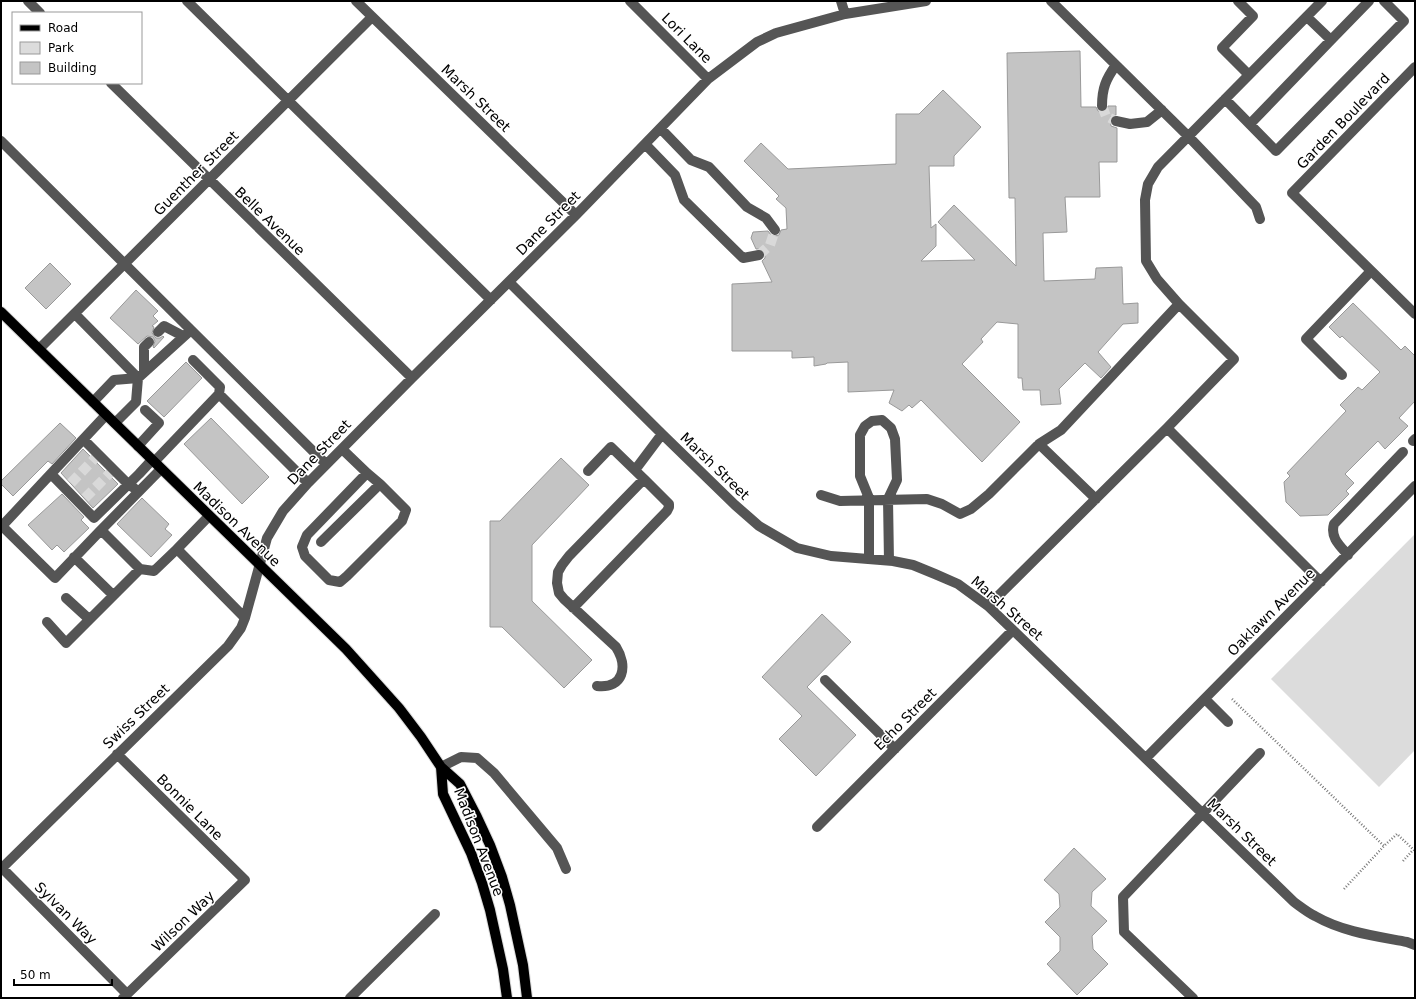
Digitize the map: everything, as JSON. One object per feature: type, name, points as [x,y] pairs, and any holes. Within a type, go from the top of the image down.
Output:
[{"type":"main road","name":"Madison Avenue","points":[[1,312],[346,649],[404,714],[441,767],[460,784],[490,845],[502,877],[510,905],[523,965],[528,998]]},
{"type":"main road","name":"Madison Avenue","points":[[441,767],[443,794],[471,853],[490,910],[503,969],[507,998]]},
{"type":"street","points":[[28,1],[39,12]]},
{"type":"street","points":[[187,1],[491,300]]},
{"type":"street","name":"Marsh Street","points":[[356,1],[576,215]]},
{"type":"street","name":"Lori Lane","points":[[630,1],[708,79]]},
{"type":"street","points":[[841,1],[845,14]]},
{"type":"street","name":"Dane Street","points":[[259,565],[267,538],[283,511],[308,483],[576,215],[708,79],[757,42],[770,36],[796,27],[845,14],[926,1]]},
{"type":"street","points":[[1051,1],[1188,136],[1256,207],[1260,219]]},
{"type":"street","points":[[1238,1],[1253,16],[1222,48],[1249,75]]},
{"type":"street","points":[[988,606],[1167,428],[1234,359],[1179,304],[1158,279],[1146,261],[1145,200],[1148,184],[1152,175],[1188,136],[1322,1]]},
{"type":"street","points":[[1250,124],[1369,1]]},
{"type":"street","points":[[1225,99],[1276,151],[1404,21],[1384,1]]},
{"type":"street","name":"Guenther Street","points":[[39,350],[372,17]]},
{"type":"street","points":[[1307,17],[1331,40]]},
{"type":"street","points":[[1102,106],[1106,79],[1116,65]]},
{"type":"street","name":"Garden Boulevard","points":[[1371,271],[1292,193],[1415,68]]},
{"type":"street","name":"Belle Avenue","points":[[111,84],[412,378]]},
{"type":"street","points":[[1116,122],[1130,124],[1147,122],[1162,110]]},
{"type":"street","points":[[661,128],[691,160],[709,167],[747,207],[766,218],[775,230]]},
{"type":"street","points":[[1,141],[125,264],[187,333],[326,464]]},
{"type":"street","points":[[646,144],[675,175],[684,200],[743,258],[759,255]]},
{"type":"street","points":[[1342,375],[1306,339],[1371,271],[1415,314]]},
{"type":"street","name":"Marsh Street","points":[[508,282],[735,505],[759,526],[797,548],[831,556],[889,561],[913,566],[958,584],[988,606],[1294,902],[1314,916],[1331,924],[1354,932],[1407,942],[1415,945]]},
{"type":"street","points":[[821,495],[840,501],[927,498],[960,514],[971,509],[989,494],[1039,444],[1061,430],[1179,304]]},
{"type":"street","points":[[75,314],[141,375]]},
{"type":"street","points":[[158,332],[164,326],[187,333]]},
{"type":"street","points":[[93,402],[114,380],[141,375],[187,333]]},
{"type":"street","points":[[115,423],[136,402],[144,347],[149,342]]},
{"type":"street","points":[[51,474],[68,486],[82,500],[94,518],[129,485],[156,464],[219,394],[220,387],[193,360]]},
{"type":"street","points":[[219,394],[308,483]]},
{"type":"street","points":[[138,446],[159,423],[145,410]]},
{"type":"street","points":[[106,415],[2,526],[55,578],[139,492],[156,464]]},
{"type":"street","points":[[869,559],[869,500],[860,476],[860,435],[865,426],[872,421],[882,420],[891,428],[895,439],[897,480],[888,499],[889,561]]},
{"type":"street","points":[[1167,428],[1322,582]]},
{"type":"street","points":[[635,470],[662,434]]},
{"type":"street","points":[[84,440],[112,470],[139,492]]},
{"type":"street","points":[[1039,444],[1096,499]]},
{"type":"street","points":[[342,448],[406,510],[402,520],[347,576],[340,582],[328,580],[305,556],[302,547],[304,541],[307,534],[367,473]]},
{"type":"street","points":[[573,608],[667,511],[669,506],[669,504],[612,448],[588,471]]},
{"type":"street","points":[[1348,555],[1333,536],[1332,530],[1334,524],[1403,452]]},
{"type":"street","points":[[597,686],[612,685],[617,681],[622,673],[623,665],[621,655],[616,647],[573,608],[559,593],[557,583],[558,572],[569,556],[644,479]]},
{"type":"street","points":[[321,542],[380,484]]},
{"type":"street","name":"Oaklawn Avenue","points":[[1146,758],[1322,582],[1415,486]]},
{"type":"street","points":[[101,530],[140,569],[154,571],[209,516]]},
{"type":"street","points":[[177,549],[245,618]]},
{"type":"street","points":[[74,557],[113,595]]},
{"type":"street","name":"Swiss Street","points":[[1,869],[228,646],[241,628],[245,618],[259,565]]},
{"type":"street","points":[[47,622],[66,643],[140,569]]},
{"type":"street","points":[[66,598],[89,620]]},
{"type":"street","name":"Echo Street","points":[[818,827],[1013,630]]},
{"type":"street","points":[[825,680],[895,749]]},
{"type":"street","points":[[1205,699],[1228,722]]},
{"type":"street","points":[[1193,998],[1124,932],[1123,897],[1260,753]]},
{"type":"street","name":"Bonnie Lane","points":[[117,754],[245,880]]},
{"type":"street","points":[[441,767],[461,757],[476,758],[494,773],[557,848],[566,869]]},
{"type":"street","name":"Sylvan Way","points":[[1,869],[125,996]]},
{"type":"street","name":"Wilson Way","points":[[125,996],[245,880]]},
{"type":"street","points":[[350,998],[435,914]]},
{"type":"path","points":[[1232,699],[1384,846]]},
{"type":"path","points":[[1344,889],[1396,834],[1414,851],[1402,861]]},
{"type":"green space","points":[[1415,534],[1415,750],[1379,787],[1271,679]]},
{"type":"building","points":[[1080,51],[1081,107],[1096,107],[1098,111],[1102,112],[1107,110],[1108,106],[1116,106],[1116,115],[1111,116],[1110,120],[1111,126],[1117,128],[1117,162],[1099,162],[1100,197],[1065,197],[1067,232],[1043,233],[1044,281],[1095,279],[1096,268],[1122,267],[1123,304],[1138,303],[1138,323],[1123,324],[1098,352],[1111,367],[1101,378],[1085,363],[1059,389],[1061,404],[1041,405],[1040,390],[1023,390],[1022,378],[1018,378],[1018,324],[997,322],[981,339],[983,342],[962,364],[1020,422],[982,462],[921,400],[912,408],[909,405],[902,411],[889,403],[894,390],[848,392],[848,362],[827,363],[814,366],[814,357],[792,358],[792,351],[732,351],[732,284],[772,282],[762,261],[765,258],[765,253],[762,249],[756,249],[751,238],[753,232],[768,231],[772,236],[775,236],[779,235],[781,230],[787,229],[786,208],[776,199],[779,196],[744,161],[761,143],[788,169],[896,164],[896,114],[919,114],[943,90],[981,127],[954,156],[954,166],[929,166],[931,228],[936,224],[936,246],[921,261],[975,260],[938,222],[954,205],[1016,266],[1015,198],[1009,198],[1007,53]]},
{"type":"building","points":[[50,263],[71,284],[46,309],[25,288]]},
{"type":"building","points":[[136,290],[158,311],[153,316],[158,321],[152,326],[154,327],[152,333],[156,338],[164,337],[154,348],[155,341],[153,337],[147,336],[138,344],[110,318]]},
{"type":"building","points":[[1353,303],[1401,350],[1405,346],[1415,356],[1415,401],[1399,418],[1408,426],[1385,449],[1378,441],[1345,474],[1354,483],[1346,491],[1349,494],[1328,515],[1300,516],[1286,502],[1284,482],[1290,476],[1287,473],[1346,411],[1340,405],[1358,387],[1362,390],[1380,372],[1342,336],[1340,338],[1329,327]]},
{"type":"building","points":[[186,362],[202,378],[164,417],[147,401]]},
{"type":"building","points":[[211,418],[269,477],[242,504],[184,444]]},
{"type":"building","points":[[60,423],[76,438],[52,464],[48,461],[13,496],[1,484],[1,481]]},
{"type":"building","points":[[83,449],[118,484],[93,508],[61,473]]},
{"type":"building","points":[[561,458],[589,485],[532,545],[532,601],[592,660],[564,688],[502,627],[490,627],[490,521],[500,521]]},
{"type":"building","points":[[62,494],[84,517],[81,520],[89,528],[64,552],[57,545],[52,550],[28,525]]},
{"type":"building","points":[[142,498],[169,524],[165,529],[172,535],[151,557],[117,524]]},
{"type":"building","points":[[822,614],[851,642],[807,687],[856,735],[816,776],[779,739],[802,716],[762,677]]},
{"type":"building","points":[[1074,848],[1106,879],[1092,892],[1091,906],[1107,921],[1092,936],[1093,949],[1108,964],[1077,995],[1047,964],[1060,951],[1060,937],[1045,922],[1060,907],[1059,894],[1044,880]]},
{"type":"tunnel","points":[[1102,106],[1106,116],[1116,121]]},
{"type":"tunnel","points":[[759,255],[770,245],[775,230]]},
{"type":"tunnel","points":[[71,483],[97,456]]},
{"type":"tunnel","points":[[85,498],[112,471]]}]
